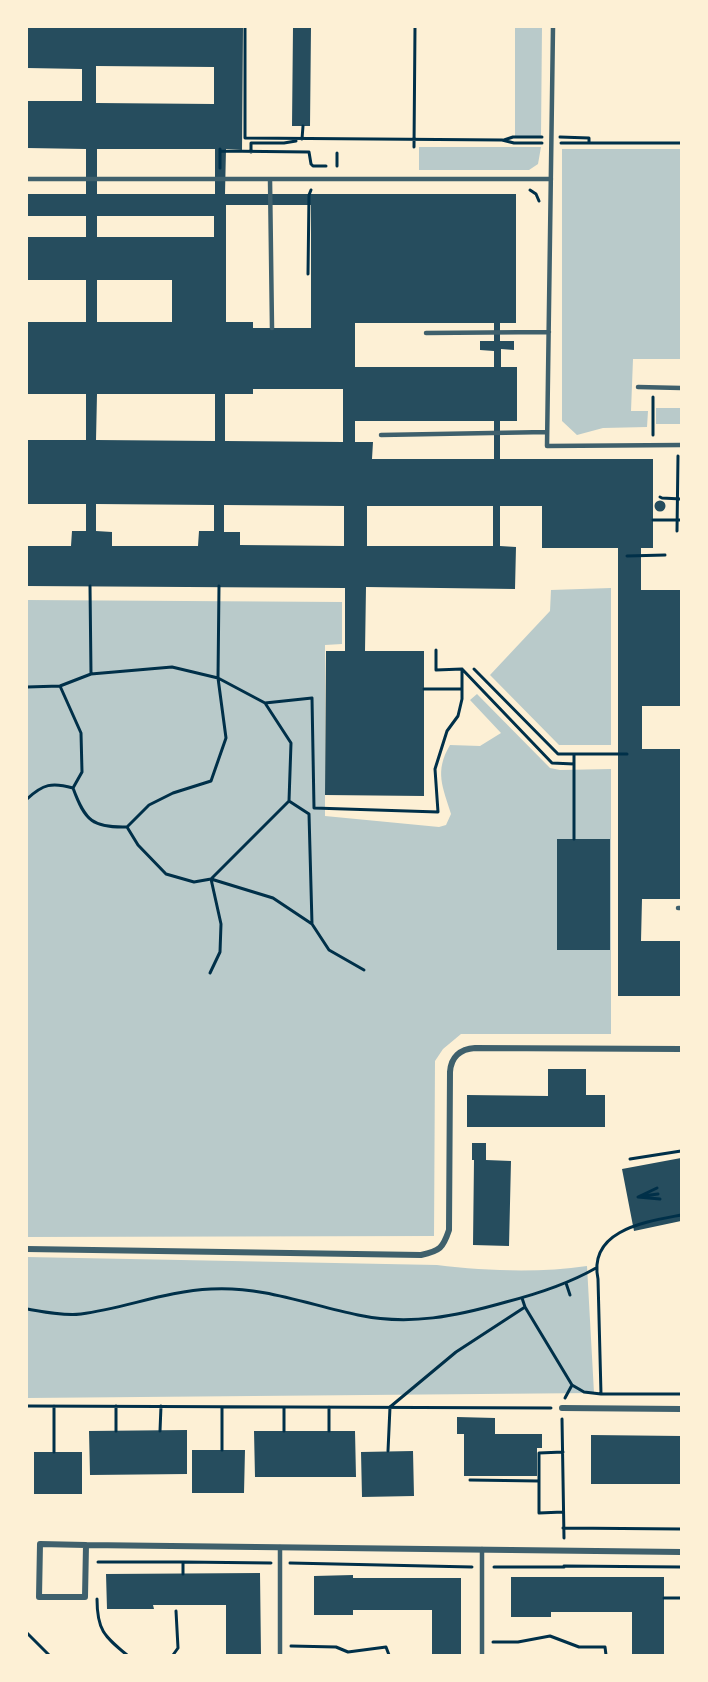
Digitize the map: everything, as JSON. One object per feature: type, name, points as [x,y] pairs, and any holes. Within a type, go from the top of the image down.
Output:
[{"type":"street","points":[[27,1249],[421,1255],[435,1252],[444,1245],[449,1230],[450,1072],[451,1064],[456,1056],[465,1049],[472,1048],[681,1049]]},
{"type":"street","points":[[562,1408],[681,1409]]},
{"type":"street","points":[[86,1545],[85,1597],[39,1597],[40,1544],[681,1552]]},
{"type":"lane","points":[[553,27],[547,446],[681,446]]},
{"type":"lane","points":[[27,178],[551,179]]},
{"type":"lane","points":[[270,179],[272,328]]},
{"type":"lane","points":[[426,333],[549,332]]},
{"type":"lane","points":[[638,387],[681,388]]},
{"type":"lane","points":[[381,435],[547,432]]},
{"type":"lane","points":[[280,1547],[280,1655]]},
{"type":"lane","points":[[482,1550],[482,1655]]},
{"type":"path","points":[[245,27],[245,138],[502,140],[514,143],[541,143]]},
{"type":"path","points":[[414,147],[415,27]]},
{"type":"path","points":[[302,139],[303,126]]},
{"type":"path","points":[[502,140],[513,137],[589,138],[589,143]]},
{"type":"path","points":[[251,152],[251,143],[284,143],[302,139]]},
{"type":"path","points":[[561,143],[681,143]]},
{"type":"path","points":[[220,178],[220,150],[309,152],[309,161],[313,166],[344,166]]},
{"type":"path","points":[[337,153],[337,166]]},
{"type":"path","points":[[527,189],[536,194],[540,204]]},
{"type":"path","points":[[308,274],[309,195],[313,190]]},
{"type":"path","points":[[652,446],[653,387]]},
{"type":"path","points":[[677,531],[680,499],[678,458]]},
{"type":"path","points":[[660,497],[680,499]]},
{"type":"path","points":[[653,520],[679,520]]},
{"type":"path","points":[[627,556],[665,555]]},
{"type":"path","points":[[90,586],[91,674]]},
{"type":"path","points":[[60,686],[81,733],[82,772],[74,789],[80,807],[92,821],[108,828],[127,827],[149,805],[173,793],[211,781],[226,738],[218,678],[219,586]]},
{"type":"path","points":[[436,650],[436,669],[462,669],[552,763],[574,764]]},
{"type":"path","points":[[27,687],[60,686],[91,674],[172,667],[218,678],[266,703],[291,743],[289,801],[211,879]]},
{"type":"path","points":[[314,808],[438,812],[435,769],[447,732],[458,716],[462,669]]},
{"type":"path","points":[[474,669],[558,754],[627,754]]},
{"type":"path","points":[[424,689],[461,689]]},
{"type":"path","points":[[266,703],[312,698],[314,808],[309,814],[312,924]]},
{"type":"path","points":[[574,754],[574,839]]},
{"type":"path","points":[[27,799],[40,787],[58,784],[74,789]]},
{"type":"path","points":[[289,801],[309,814]]},
{"type":"path","points":[[127,827],[138,845],[166,873],[194,882],[211,879],[273,898],[312,924],[329,950],[364,970]]},
{"type":"path","points":[[210,973],[220,952],[221,924],[211,879]]},
{"type":"path","points":[[630,1159],[681,1150]]},
{"type":"path","points":[[638,1197],[657,1188]]},
{"type":"path","points":[[638,1197],[658,1194]]},
{"type":"path","points":[[638,1197],[660,1199]]},
{"type":"path","points":[[601,1394],[596,1268],[600,1252],[605,1242],[642,1222],[681,1215]]},
{"type":"path","points":[[27,1310],[79,1314],[107,1310],[169,1294],[234,1289],[279,1294],[359,1315],[400,1321],[429,1320],[461,1315],[522,1298],[566,1283],[596,1268]]},
{"type":"path","points":[[566,1283],[570,1295]]},
{"type":"path","points":[[522,1298],[525,1307],[572,1385],[584,1392],[601,1394],[681,1394]]},
{"type":"path","points":[[388,1451],[390,1407],[456,1352],[525,1307]]},
{"type":"path","points":[[564,1567],[562,1408],[572,1385]]},
{"type":"path","points":[[27,1406],[562,1408]]},
{"type":"path","points":[[54,1406],[54,1452]]},
{"type":"path","points":[[116,1406],[116,1431]]},
{"type":"path","points":[[160,1431],[161,1406]]},
{"type":"path","points":[[222,1407],[222,1450]]},
{"type":"path","points":[[284,1407],[284,1431]]},
{"type":"path","points":[[328,1407],[329,1431]]},
{"type":"path","points":[[563,1452],[539,1453],[539,1513],[563,1512]]},
{"type":"path","points":[[470,1480],[539,1480]]},
{"type":"path","points":[[563,1528],[681,1528]]},
{"type":"path","points":[[98,1572],[98,1562],[681,1567]]},
{"type":"path","points":[[183,1562],[183,1574]]},
{"type":"path","points":[[98,1591],[97,1610],[104,1636],[126,1655]]},
{"type":"path","points":[[664,1598],[681,1598]]},
{"type":"path","points":[[173,1655],[178,1648],[176,1611]]},
{"type":"path","points":[[27,1632],[49,1655]]},
{"type":"path","points":[[482,1642],[518,1642],[550,1636],[579,1647],[605,1647],[606,1655]]},
{"type":"path","points":[[280,1646],[336,1647],[348,1652],[386,1647],[389,1655]]},
{"type":"shaded area","points":[[515,27],[542,27],[541,136],[515,136]]},
{"type":"shaded area","points":[[419,147],[541,147],[538,164],[529,170],[419,170]]},
{"type":"shaded area","points":[[562,149],[681,149],[681,359],[633,359],[631,411],[648,411],[647,427],[603,428],[577,435],[562,421]]},
{"type":"shaded area","points":[[656,408],[681,408],[681,424],[656,424]]},
{"type":"shaded area","points":[[611,588],[611,745],[559,745],[490,675],[550,611],[551,590]]},
{"type":"shaded area","points":[[27,600],[342,602],[342,644],[325,645],[325,816],[439,827],[446,825],[451,814],[441,772],[442,763],[450,745],[480,746],[501,733],[470,700],[477,694],[550,768],[560,770],[611,769],[611,1034],[461,1034],[443,1049],[435,1061],[434,1236],[27,1237]]},
{"type":"shaded area","points":[[27,1257],[437,1265],[512,1270],[550,1270],[587,1266],[594,1393],[27,1398]]},
{"type":"building","points":[[27,27],[243,27],[242,150],[226,149],[225,194],[516,194],[516,323],[500,323],[500,341],[514,341],[514,350],[501,349],[501,367],[517,367],[517,421],[500,421],[500,459],[653,459],[653,548],[641,548],[641,590],[681,590],[681,706],[642,706],[642,749],[681,749],[681,899],[642,899],[641,941],[681,941],[681,996],[618,996],[618,548],[542,548],[542,506],[500,506],[500,546],[516,547],[515,589],[366,587],[365,651],[424,651],[424,796],[325,795],[326,651],[345,651],[345,588],[27,586],[27,546],[71,546],[72,531],[86,531],[86,504],[27,504],[27,440],[86,440],[86,394],[27,394],[27,322],[86,322],[86,280],[27,280],[27,237],[86,237],[86,216],[27,216],[27,194],[86,194],[86,149],[27,148],[27,101],[82,101],[82,69],[27,68]],"holes":[[[96,66],[214,67],[214,104],[96,103]],[[97,149],[215,149],[215,194],[97,194]],[[226,205],[311,205],[311,328],[253,328],[253,322],[226,322]],[[97,216],[214,216],[214,237],[97,237]],[[97,280],[172,280],[172,322],[97,322]],[[355,323],[494,323],[494,341],[480,341],[480,350],[494,351],[494,367],[355,367]],[[253,389],[343,389],[343,442],[225,441],[225,394],[253,394]],[[97,394],[215,394],[215,441],[96,440]],[[355,421],[494,421],[494,459],[372,459],[373,442],[355,442]],[[96,504],[214,505],[214,531],[199,531],[198,546],[112,546],[112,532],[96,531]],[[224,505],[344,506],[344,546],[240,545],[240,532],[224,532]],[[367,506],[493,506],[493,546],[367,546]]]},
{"type":"building","points":[[293,27],[311,27],[310,126],[292,126]]},
{"type":"building","points":[[660,501],[664,502],[664,510],[660,511],[656,510],[655,506],[656,502]]},
{"type":"building","points":[[557,839],[610,839],[610,950],[557,950]]},
{"type":"building","points":[[548,1069],[586,1069],[586,1095],[605,1095],[605,1127],[467,1127],[467,1095],[548,1096]]},
{"type":"building","points":[[472,1143],[486,1143],[486,1160],[511,1161],[509,1246],[473,1245],[474,1160],[472,1160]]},
{"type":"building","points":[[681,1158],[681,1221],[634,1231],[622,1169]]},
{"type":"building","points":[[457,1417],[495,1418],[495,1434],[542,1434],[542,1448],[537,1448],[537,1476],[464,1476],[464,1434],[457,1434]]},
{"type":"building","points":[[187,1430],[187,1474],[90,1475],[89,1431]]},
{"type":"building","points":[[254,1431],[355,1431],[356,1477],[255,1477]]},
{"type":"building","points":[[591,1435],[681,1436],[681,1484],[591,1484]]},
{"type":"building","points":[[192,1450],[245,1450],[244,1493],[192,1493]]},
{"type":"building","points":[[413,1451],[414,1496],[362,1497],[361,1452]]},
{"type":"building","points":[[34,1452],[82,1452],[82,1494],[34,1494]]},
{"type":"building","points":[[260,1573],[261,1655],[226,1655],[226,1605],[153,1605],[154,1609],[107,1609],[106,1574]]},
{"type":"building","points":[[353,1575],[353,1578],[461,1578],[461,1655],[432,1655],[432,1610],[353,1610],[353,1615],[314,1615],[314,1576]]},
{"type":"building","points":[[511,1577],[664,1577],[664,1655],[632,1655],[632,1612],[551,1612],[551,1617],[511,1617]]}]
